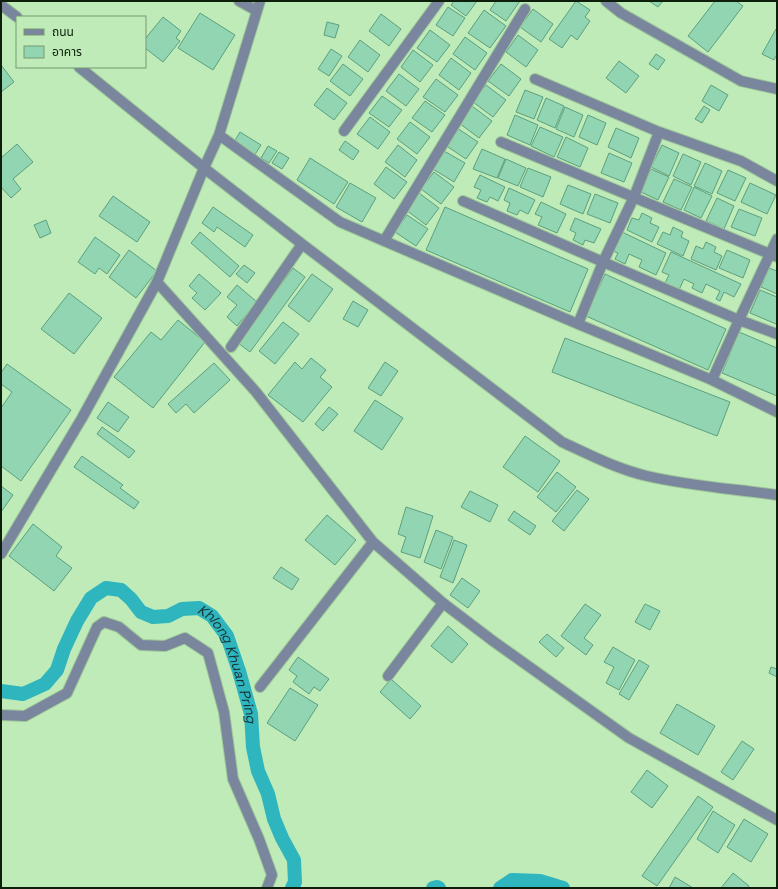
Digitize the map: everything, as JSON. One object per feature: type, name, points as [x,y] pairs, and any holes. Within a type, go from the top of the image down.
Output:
[{"type":"street","points":[[239,1],[257,11]]},
{"type":"street","points":[[1,554],[82,418],[157,282],[219,135],[260,1]]},
{"type":"street","points":[[344,131],[439,1]]},
{"type":"street","points":[[606,1],[621,13],[741,81],[777,89]]},
{"type":"street","points":[[3,9],[16,17]]},
{"type":"street","points":[[384,241],[525,9]]},
{"type":"street","points":[[80,68],[204,168],[562,442],[606,463],[646,476],[691,484],[777,495]]},
{"type":"street","points":[[535,79],[659,132],[741,162],[777,181]]},
{"type":"street","points":[[578,324],[603,262],[634,197],[659,132]]},
{"type":"street","points":[[219,135],[340,222],[712,380],[777,412]]},
{"type":"street","points":[[501,142],[774,256]]},
{"type":"street","points":[[463,201],[739,320],[777,334]]},
{"type":"street","points":[[712,380],[739,320],[774,256],[777,240]]},
{"type":"street","points":[[231,347],[302,244]]},
{"type":"street","points":[[157,282],[256,392],[373,542],[443,602],[493,641],[629,738],[777,820]]},
{"type":"street","points":[[260,687],[373,542]]},
{"type":"street","points":[[388,676],[443,602]]},
{"type":"street","points":[[1,715],[25,716],[67,693],[97,627],[104,622],[119,627],[141,645],[165,646],[185,638],[202,649],[208,653],[224,712],[233,779],[259,839],[272,874],[267,888]]},
{"type":"building","points":[[454,1],[477,1],[466,16],[451,5]]},
{"type":"building","points":[[496,1],[520,1],[506,21],[490,10]]},
{"type":"building","points":[[576,1],[590,10],[585,17],[590,21],[577,40],[571,35],[562,48],[549,39]]},
{"type":"building","points":[[649,1],[663,1],[658,7]]},
{"type":"building","points":[[715,1],[736,1],[743,6],[708,52],[688,36]]},
{"type":"building","points":[[448,7],[465,18],[453,36],[436,25]]},
{"type":"building","points":[[533,9],[553,24],[541,42],[520,27]]},
{"type":"building","points":[[484,10],[506,26],[490,48],[468,33]]},
{"type":"building","points":[[200,13],[235,35],[213,70],[178,48]]},
{"type":"building","points":[[381,14],[401,29],[389,46],[369,31]]},
{"type":"building","points":[[163,17],[181,31],[176,38],[180,41],[163,62],[146,49],[146,38]]},
{"type":"building","points":[[327,22],[339,25],[335,38],[324,35]]},
{"type":"building","points":[[776,29],[777,54],[774,60],[762,54]]},
{"type":"building","points":[[430,30],[450,45],[437,62],[417,48]]},
{"type":"building","points":[[518,35],[538,50],[526,67],[506,52]]},
{"type":"building","points":[[465,37],[487,53],[475,70],[453,54]]},
{"type":"building","points":[[360,40],[380,55],[368,72],[348,57]]},
{"type":"building","points":[[331,49],[342,56],[329,76],[318,69]]},
{"type":"building","points":[[413,50],[433,65],[420,82],[401,67]]},
{"type":"building","points":[[656,54],[665,60],[658,70],[649,64]]},
{"type":"building","points":[[451,58],[471,73],[459,90],[439,75]]},
{"type":"building","points":[[619,61],[639,76],[626,93],[606,78]]},
{"type":"building","points":[[343,64],[363,79],[350,96],[330,81]]},
{"type":"building","points":[[501,64],[521,79],[509,96],[488,81]]},
{"type":"building","points":[[1,65],[14,82],[1,92]]},
{"type":"building","points":[[399,74],[419,89],[406,106],[386,91]]},
{"type":"building","points":[[436,79],[458,95],[445,112],[423,97]]},
{"type":"building","points":[[486,85],[506,100],[493,117],[473,102]]},
{"type":"building","points":[[711,85],[728,95],[719,111],[702,101]]},
{"type":"building","points":[[327,88],[347,103],[334,120],[314,105]]},
{"type":"building","points":[[525,90],[543,97],[534,119],[516,112]]},
{"type":"building","points":[[382,96],[402,110],[389,127],[369,113]]},
{"type":"building","points":[[546,98],[564,106],[555,128],[537,120]]},
{"type":"building","points":[[425,101],[445,115],[432,132],[412,118]]},
{"type":"building","points":[[472,106],[492,121],[479,138],[459,123]]},
{"type":"building","points":[[704,106],[710,110],[702,123],[695,119]]},
{"type":"building","points":[[565,107],[583,115],[574,137],[556,129]]},
{"type":"building","points":[[515,115],[538,125],[530,145],[507,135]]},
{"type":"building","points":[[588,115],[606,123],[597,145],[579,137]]},
{"type":"building","points":[[370,117],[390,132],[378,149],[357,134]]},
{"type":"building","points":[[410,122],[430,137],[417,154],[397,139]]},
{"type":"building","points":[[540,127],[563,137],[554,157],[531,146]]},
{"type":"building","points":[[457,128],[478,142],[466,159],[445,145]]},
{"type":"building","points":[[616,128],[639,138],[631,158],[608,147]]},
{"type":"building","points":[[240,132],[261,145],[254,156],[233,144]]},
{"type":"building","points":[[566,137],[588,148],[580,167],[557,157]]},
{"type":"building","points":[[345,141],[359,151],[353,160],[339,150]]},
{"type":"building","points":[[17,144],[33,162],[13,179],[21,189],[11,198],[1,187],[1,158]]},
{"type":"building","points":[[398,145],[417,160],[405,177],[385,162]]},
{"type":"building","points":[[662,145],[679,153],[669,176],[651,167]]},
{"type":"building","points":[[268,146],[277,151],[269,163],[261,158]]},
{"type":"building","points":[[482,149],[505,159],[497,178],[473,169]]},
{"type":"building","points":[[444,151],[465,163],[454,182],[433,169]]},
{"type":"building","points":[[279,152],[289,158],[282,169],[272,163]]},
{"type":"building","points":[[609,153],[632,163],[624,182],[601,173]]},
{"type":"building","points":[[683,154],[701,162],[691,185],[673,176]]},
{"type":"building","points":[[310,158],[348,182],[334,204],[297,180]]},
{"type":"building","points":[[506,159],[526,168],[518,186],[498,178]]},
{"type":"building","points":[[705,163],[722,171],[712,194],[694,186]]},
{"type":"building","points":[[386,167],[407,182],[394,199],[374,184]]},
{"type":"building","points":[[528,168],[551,177],[543,197],[520,187]]},
{"type":"building","points":[[651,169],[669,177],[658,200],[641,192]]},
{"type":"building","points":[[728,170],[746,178],[735,201],[717,193]]},
{"type":"building","points":[[434,172],[454,187],[441,204],[421,189]]},
{"type":"building","points":[[480,175],[505,187],[498,201],[490,197],[487,202],[477,198],[481,190],[474,187]]},
{"type":"building","points":[[674,179],[692,187],[681,210],[663,202]]},
{"type":"building","points":[[350,183],[376,198],[362,222],[336,207]]},
{"type":"building","points":[[750,183],[776,195],[767,214],[741,202]]},
{"type":"building","points":[[568,185],[591,194],[583,214],[560,204]]},
{"type":"building","points":[[694,187],[712,196],[701,218],[684,210]]},
{"type":"building","points":[[509,188],[535,200],[528,214],[520,210],[517,215],[507,211],[510,203],[504,200]]},
{"type":"building","points":[[419,193],[439,208],[426,225],[406,210]]},
{"type":"building","points":[[595,194],[618,203],[610,223],[587,214]]},
{"type":"building","points":[[113,196],[150,222],[137,242],[99,216]]},
{"type":"building","points":[[717,198],[734,206],[724,229],[706,221]]},
{"type":"building","points":[[541,202],[566,214],[557,233],[538,225],[542,217],[535,214]]},
{"type":"building","points":[[213,207],[253,235],[245,247],[217,227],[214,232],[202,223]]},
{"type":"building","points":[[445,207],[588,269],[570,312],[426,250]]},
{"type":"building","points":[[739,209],[762,218],[755,236],[731,227]]},
{"type":"building","points":[[642,213],[652,218],[650,223],[659,227],[652,242],[627,230],[632,218],[639,220]]},
{"type":"building","points":[[407,215],[428,229],[416,246],[395,232]]},
{"type":"building","points":[[575,218],[601,229],[594,243],[585,240],[583,245],[573,240],[576,233],[570,230]]},
{"type":"building","points":[[46,220],[51,233],[40,238],[34,225]]},
{"type":"building","points":[[673,227],[683,232],[681,237],[689,241],[683,256],[657,244],[663,232],[670,235]]},
{"type":"building","points":[[200,232],[239,266],[230,277],[191,243]]},
{"type":"building","points":[[622,232],[666,253],[656,275],[639,267],[642,260],[629,254],[625,264],[615,259],[618,253],[613,251]]},
{"type":"building","points":[[95,237],[120,255],[107,274],[99,268],[95,274],[78,262]]},
{"type":"building","points":[[706,242],[716,247],[714,252],[722,256],[716,270],[691,259],[696,246],[703,249]]},
{"type":"building","points":[[129,250],[157,271],[136,298],[109,277]]},
{"type":"building","points":[[727,250],[750,260],[743,278],[719,268]]},
{"type":"building","points":[[671,252],[741,284],[734,297],[724,292],[720,301],[716,299],[720,291],[706,284],[702,293],[692,288],[694,284],[684,279],[679,290],[665,283],[669,275],[662,272]]},
{"type":"building","points":[[244,265],[255,273],[247,283],[236,274]]},
{"type":"building","points":[[293,268],[305,277],[250,352],[238,343]]},
{"type":"building","points":[[769,268],[777,271],[777,294],[761,287]]},
{"type":"building","points":[[199,274],[221,293],[205,310],[192,298],[197,293],[189,286]]},
{"type":"building","points":[[312,274],[333,289],[309,322],[288,306]]},
{"type":"building","points":[[605,274],[726,329],[708,370],[586,316]]},
{"type":"building","points":[[237,285],[257,302],[237,326],[227,317],[237,305],[227,297]]},
{"type":"building","points":[[760,290],[777,297],[776,324],[750,313]]},
{"type":"building","points":[[69,293],[102,318],[74,354],[41,329]]},
{"type":"building","points":[[353,301],[368,310],[358,327],[343,319]]},
{"type":"building","points":[[178,320],[205,342],[153,408],[114,377],[151,332],[161,340]]},
{"type":"building","points":[[283,322],[299,334],[275,364],[259,351]]},
{"type":"building","points":[[739,332],[777,348],[777,396],[722,373]]},
{"type":"building","points":[[565,338],[730,402],[717,436],[552,372]]},
{"type":"building","points":[[311,358],[326,370],[320,377],[332,387],[303,422],[268,395],[295,362],[302,369]]},
{"type":"building","points":[[385,362],[398,371],[381,396],[368,388]]},
{"type":"building","points":[[214,363],[230,380],[194,413],[186,404],[176,413],[168,404]]},
{"type":"building","points":[[7,364],[71,410],[21,481],[1,466],[1,408],[12,392],[1,384],[1,373]]},
{"type":"building","points":[[375,400],[403,418],[382,450],[354,431]]},
{"type":"building","points":[[108,402],[129,417],[118,432],[97,418]]},
{"type":"building","points":[[329,407],[338,414],[323,431],[315,424]]},
{"type":"building","points":[[102,427],[135,451],[129,458],[97,434]]},
{"type":"building","points":[[525,436],[560,461],[538,492],[503,467]]},
{"type":"building","points":[[82,456],[123,485],[120,488],[139,502],[134,509],[74,467]]},
{"type":"building","points":[[557,472],[576,487],[556,512],[537,497]]},
{"type":"building","points":[[1,486],[13,495],[1,512]]},
{"type":"building","points":[[577,490],[589,499],[564,531],[552,521]]},
{"type":"building","points":[[470,491],[498,505],[490,522],[461,507]]},
{"type":"building","points":[[406,507],[433,516],[420,558],[401,552],[406,537],[398,534]]},
{"type":"building","points":[[514,511],[536,526],[530,535],[508,520]]},
{"type":"building","points":[[327,515],[356,540],[335,565],[305,540]]},
{"type":"building","points":[[33,524],[62,547],[56,556],[72,568],[54,591],[9,556]]},
{"type":"building","points":[[436,530],[453,537],[441,569],[424,562]]},
{"type":"building","points":[[454,540],[467,545],[453,583],[440,577]]},
{"type":"building","points":[[281,567],[299,579],[292,590],[273,578]]},
{"type":"building","points":[[462,578],[480,591],[468,608],[450,595]]},
{"type":"building","points":[[585,604],[601,615],[584,638],[593,645],[586,655],[561,636]]},
{"type":"building","points":[[645,604],[660,611],[650,630],[635,622]]},
{"type":"building","points":[[448,626],[468,644],[452,663],[431,646]]},
{"type":"building","points":[[547,634],[564,648],[556,657],[539,642]]},
{"type":"building","points":[[613,647],[635,660],[619,690],[606,683],[614,667],[604,662]]},
{"type":"building","points":[[298,657],[329,679],[320,691],[314,687],[309,694],[293,682],[297,676],[289,670]]},
{"type":"building","points":[[639,660],[649,666],[629,700],[619,694]]},
{"type":"building","points":[[771,667],[777,669],[777,677],[769,673]]},
{"type":"building","points":[[391,679],[421,706],[410,719],[380,692]]},
{"type":"building","points":[[290,688],[318,705],[295,741],[267,723]]},
{"type":"building","points":[[677,704],[715,726],[698,755],[660,733]]},
{"type":"building","points":[[742,741],[754,749],[733,780],[721,772]]},
{"type":"building","points":[[647,770],[668,786],[652,808],[631,792]]},
{"type":"building","points":[[698,796],[713,807],[657,886],[642,876]]},
{"type":"building","points":[[713,811],[735,825],[718,853],[697,839]]},
{"type":"building","points":[[744,819],[768,834],[751,862],[727,847]]},
{"type":"building","points":[[733,873],[749,886],[748,888],[721,888]]},
{"type":"building","points":[[675,877],[693,888],[669,888]]},
{"type":"waterway","name":"Khlong Khuan Pring","points":[[1,691],[23,694],[45,684],[57,670],[64,649],[77,621],[91,598],[106,588],[121,590],[131,599],[141,612],[153,617],[168,616],[182,609],[199,608],[212,616],[227,636],[239,671],[251,714],[253,747],[258,771],[268,794],[274,819],[294,860],[295,882],[292,888]]},
{"type":"waterway","name":"Khlong Khuan Pring","points":[[500,888],[512,880],[540,881],[563,888]]},
{"type":"waterway","name":"Khlong Khuan Pring","points":[[433,888],[439,888]]}]
